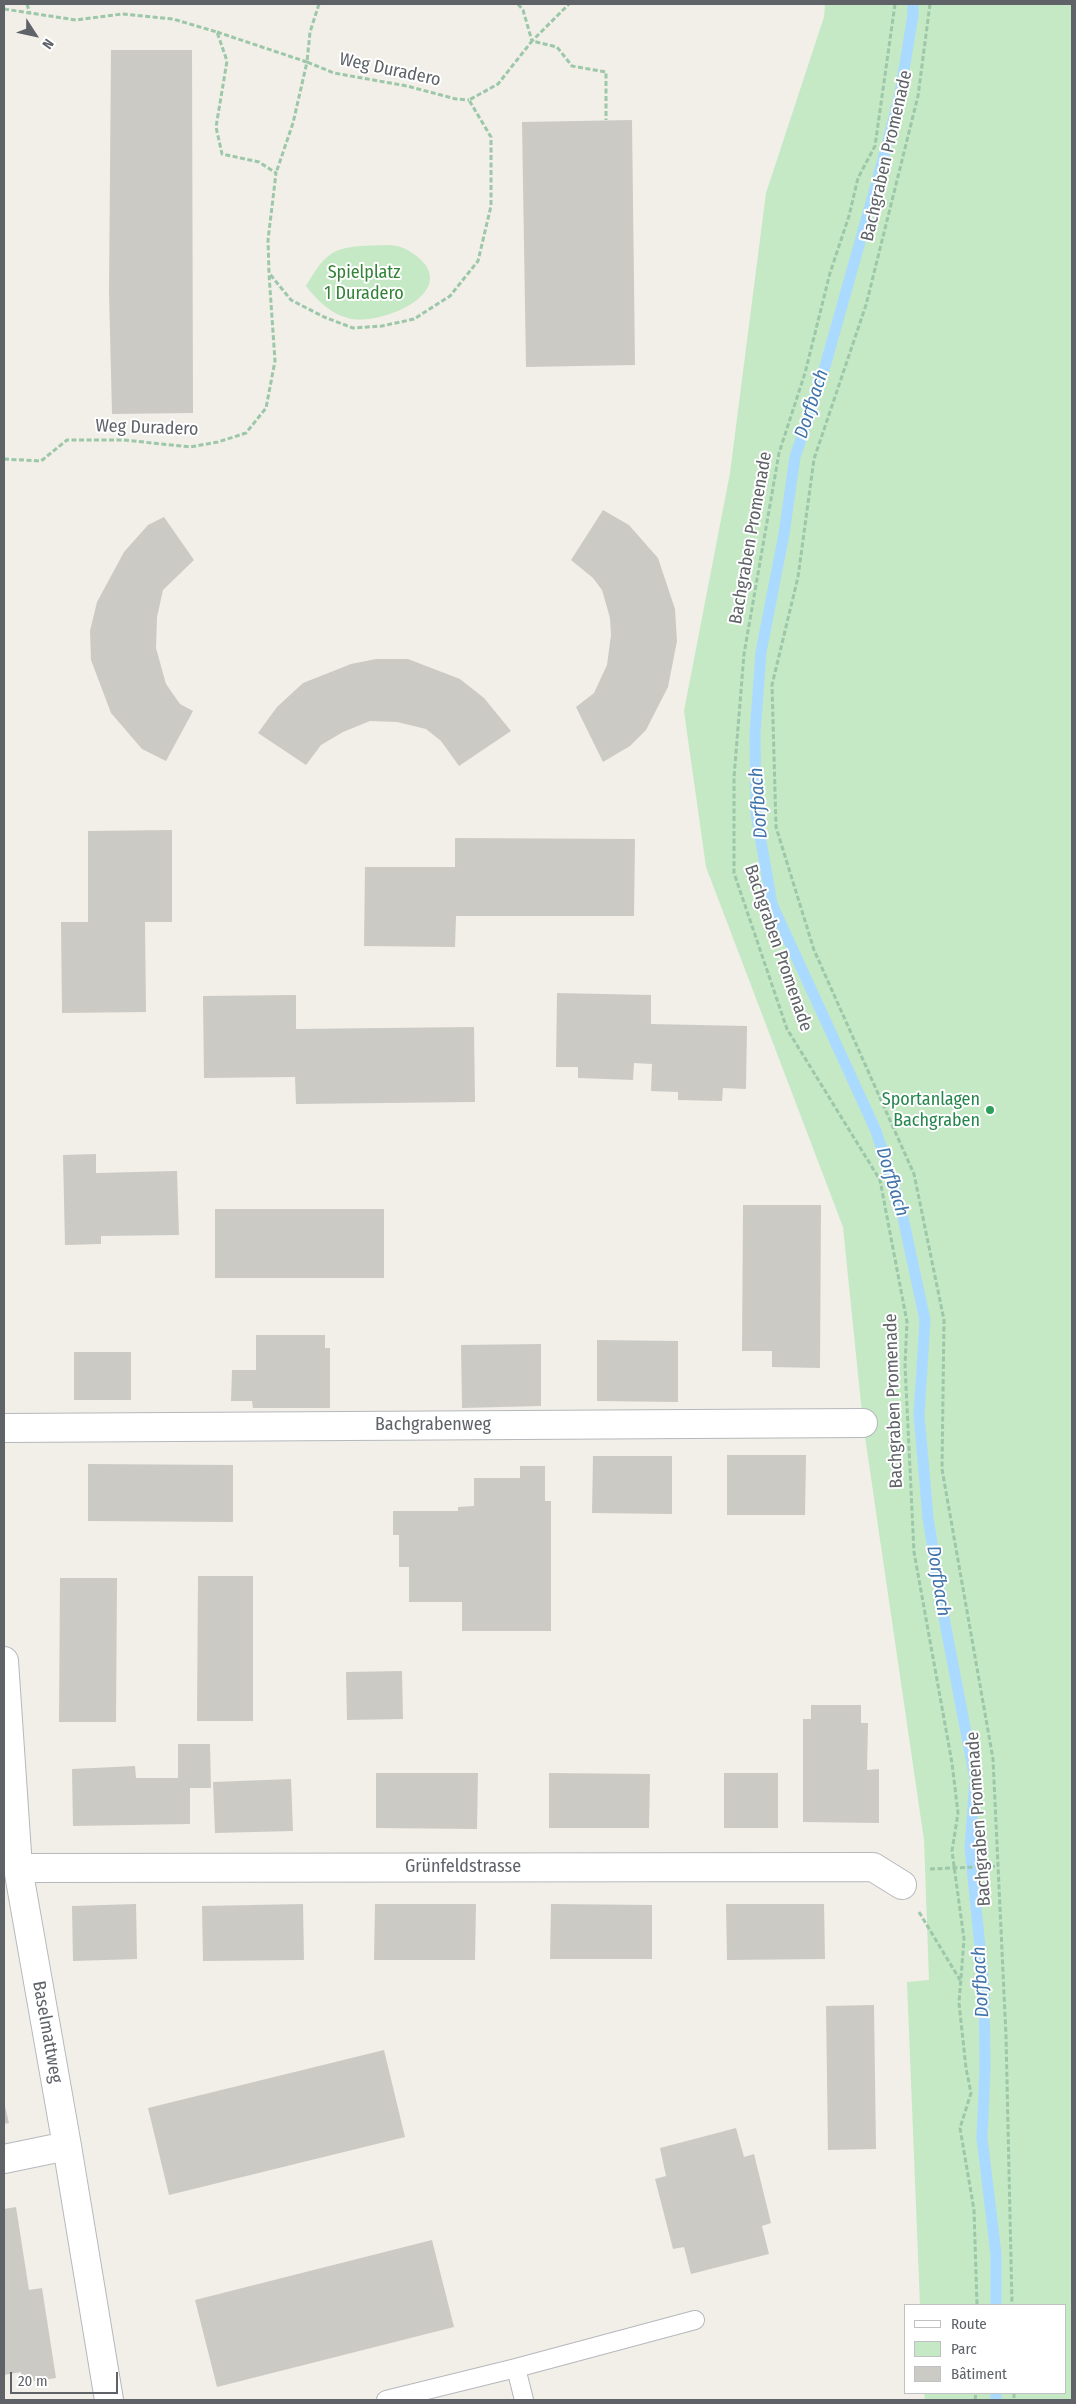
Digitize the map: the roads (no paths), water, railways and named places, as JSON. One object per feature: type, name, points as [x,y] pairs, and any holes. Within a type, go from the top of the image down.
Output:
[{"type":"street","name":"Bachgrabenweg","points":[[4,1428],[863,1423]]},
{"type":"street","name":"Baselmattweg","points":[[4,1661],[18,1868],[67,2146],[104,2399]]},
{"type":"street","name":"Grünfeldstrasse","points":[[18,1868],[873,1867],[902,1885]]},
{"type":"street","points":[[4,2159],[67,2146]]},
{"type":"lane","points":[[386,2400],[516,2368],[695,2320]]},
{"type":"lane","points":[[516,2368],[524,2400]]},
{"type":"waterway","name":"Dorfbach","points":[[913,4],[913,15],[900,94],[884,156],[824,370],[795,457],[784,534],[761,652],[755,734],[756,813],[772,904],[876,1131],[902,1213],[925,1320],[919,1415],[928,1518],[945,1623],[975,1779],[970,1848],[984,1987],[985,2068],[982,2138],[996,2254],[996,2304]]},
{"type":"waterway","name":"Dorfbach","points":[[996,2394],[996,2400]]},
{"type":"place","name":"Sportanlagen Bachgraben","points":[[990,1110]]},
{"type":"park label","name":"Spielplatz 1 Duradero","points":[[364,283]]}]
